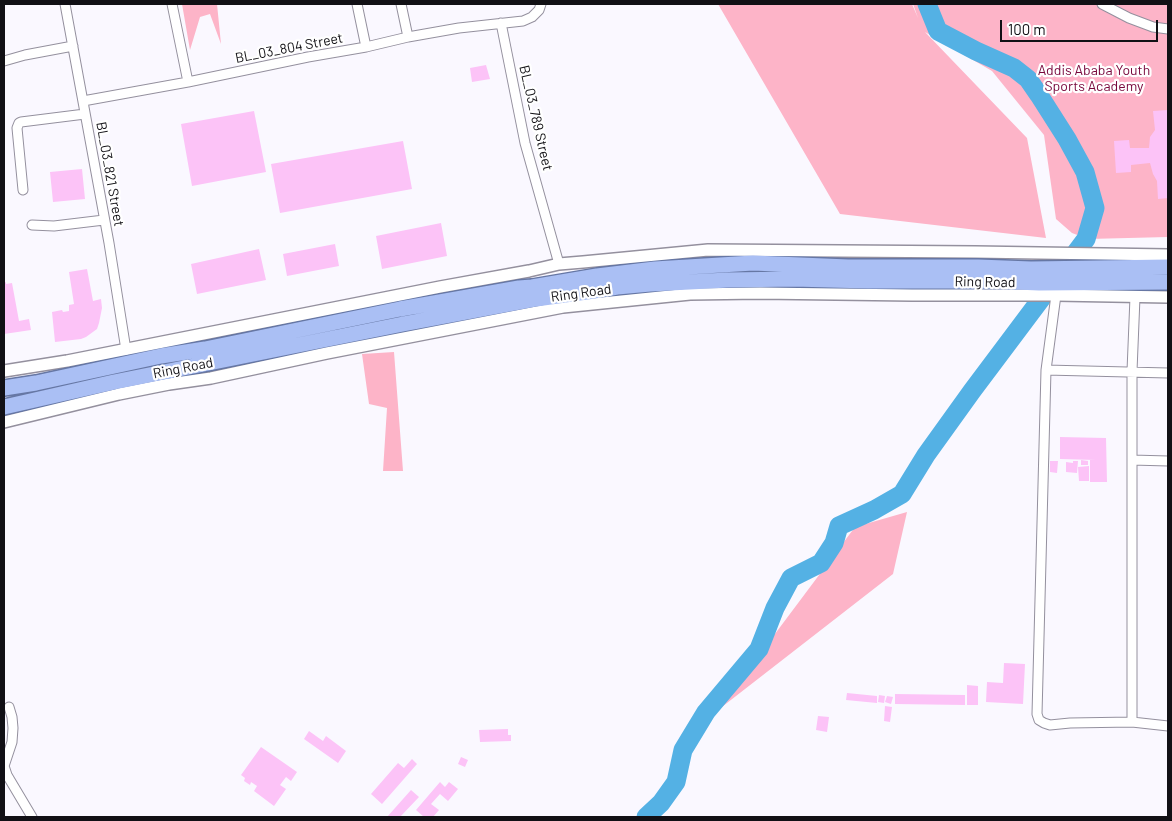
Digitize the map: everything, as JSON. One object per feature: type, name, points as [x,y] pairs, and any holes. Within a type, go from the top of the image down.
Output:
[{"type":"highway","name":"Ring Road","points":[[4,388],[450,300],[597,276],[655,269],[753,264],[848,267],[1054,285],[1086,268],[1168,267]]},
{"type":"highway","name":"Ring Road","points":[[4,407],[114,382],[403,324],[565,294],[594,292],[618,287],[728,280],[794,279],[869,282],[984,281],[1054,285],[1168,282]]},
{"type":"street","name":"BL_03_821 Street","points":[[65,4],[126,350]]},
{"type":"street","points":[[172,4],[188,82]]},
{"type":"street","points":[[357,4],[366,47]]},
{"type":"street","points":[[401,4],[408,37]]},
{"type":"street","points":[[501,23],[523,21],[539,10],[540,4]]},
{"type":"street","points":[[1102,4],[1129,18],[1153,27],[1168,29]]},
{"type":"street","name":"BL_03_804 Street","points":[[83,101],[366,47],[408,37],[501,23]]},
{"type":"street","name":"BL_03_789 Street","points":[[501,23],[525,143],[559,264]]},
{"type":"street","points":[[4,61],[73,46]]},
{"type":"street","points":[[23,190],[17,128],[19,123],[85,114]]},
{"type":"street","points":[[32,225],[54,226],[104,220]]},
{"type":"street","points":[[4,371],[126,350],[440,287],[529,272],[559,264],[708,250],[1168,255]]},
{"type":"street","points":[[1054,285],[1046,370],[1037,714],[1039,720],[1050,725],[1132,722],[1168,726]]},
{"type":"street","name":"Ring Road","points":[[4,422],[119,394],[211,378],[563,307],[680,295],[760,292],[1016,295],[1054,285],[1135,297],[1168,297]]},
{"type":"street","points":[[1132,722],[1132,371],[1135,297]]},
{"type":"street","points":[[1046,370],[1168,373]]},
{"type":"street","points":[[1132,460],[1168,461]]},
{"type":"street","points":[[9,707],[13,728],[12,742],[4,766],[32,817]]},
{"type":"green space","points":[[182,4],[217,4],[221,44],[210,14],[200,17],[190,50]]},
{"type":"green space","name":"Addis Ababa Youth Sports Academy","points":[[718,4],[912,4],[918,18],[913,4],[1168,4],[1168,237],[1088,239],[1072,233],[1056,219],[1044,135],[992,71],[925,32],[1027,138],[1046,238],[840,214]]},
{"type":"green space","points":[[394,352],[403,471],[383,471],[387,408],[369,404],[362,354]]},
{"type":"green space","points":[[907,512],[893,574],[718,710],[855,527]]},
{"type":"building","points":[[486,65],[490,79],[472,82],[470,68]]},
{"type":"building","points":[[1168,110],[1168,198],[1158,199],[1157,181],[1150,163],[1131,165],[1131,172],[1116,173],[1114,141],[1129,140],[1130,148],[1149,148],[1150,137],[1155,130],[1153,111]]},
{"type":"building","points":[[254,111],[266,172],[192,186],[181,124]]},
{"type":"building","points":[[403,141],[412,189],[280,213],[271,164]]},
{"type":"building","points":[[82,169],[85,199],[53,202],[50,172]]},
{"type":"building","points":[[441,223],[447,256],[382,269],[376,236]]},
{"type":"building","points":[[335,244],[339,266],[287,276],[283,254]]},
{"type":"building","points":[[259,249],[266,280],[197,294],[191,264]]},
{"type":"building","points":[[87,269],[93,301],[101,299],[102,308],[97,329],[81,339],[55,342],[52,312],[69,311],[69,305],[74,304],[69,272]]},
{"type":"building","points":[[6,282],[6,284],[12,283],[19,321],[29,319],[31,330],[4,334],[4,283]]},
{"type":"building","points":[[1060,437],[1106,438],[1107,482],[1090,482],[1090,460],[1096,460],[1060,459]]},
{"type":"building","points":[[1081,460],[1088,461],[1088,465],[1081,465]]},
{"type":"building","points":[[1050,461],[1058,461],[1057,473],[1050,472]]},
{"type":"building","points":[[1073,461],[1078,461],[1077,473],[1066,472],[1066,462],[1073,463]]},
{"type":"building","points":[[1089,466],[1089,481],[1079,481],[1078,467]]},
{"type":"building","points":[[1004,663],[1025,664],[1023,704],[986,702],[987,682],[1003,683]]},
{"type":"building","points":[[967,685],[978,686],[978,705],[967,705]]},
{"type":"building","points":[[847,693],[877,696],[877,703],[846,700]]},
{"type":"building","points":[[895,694],[965,695],[965,705],[895,704]]},
{"type":"building","points":[[879,695],[885,696],[884,703],[878,702]]},
{"type":"building","points":[[887,696],[893,697],[891,704],[885,702]]},
{"type":"building","points":[[885,706],[892,707],[890,722],[884,721]]},
{"type":"building","points":[[818,716],[829,717],[827,732],[816,730]]},
{"type":"building","points":[[508,729],[511,741],[480,742],[479,730]]},
{"type":"building","points":[[309,731],[323,741],[326,736],[346,751],[338,763],[304,739]]},
{"type":"building","points":[[261,747],[297,772],[291,781],[286,777],[280,785],[286,789],[274,806],[254,791],[257,786],[251,782],[250,785],[244,781],[245,778],[241,775]]},
{"type":"building","points":[[461,757],[468,760],[465,767],[458,764]]},
{"type":"building","points":[[412,759],[417,764],[382,804],[371,794],[398,763],[404,768]]},
{"type":"building","points":[[440,782],[445,787],[449,782],[458,789],[448,801],[440,794],[431,804],[439,810],[433,817],[424,817],[416,810]]},
{"type":"building","points":[[411,790],[419,797],[400,817],[387,817]]},
{"type":"waterway","points":[[646,817],[661,803],[676,782],[683,750],[706,712],[759,649],[775,608],[791,578],[821,563],[834,543],[839,526],[874,510],[902,494],[926,455],[972,391],[1086,239],[1095,208],[1085,172],[1039,95],[1028,79],[1014,68],[938,31],[927,4]]}]
